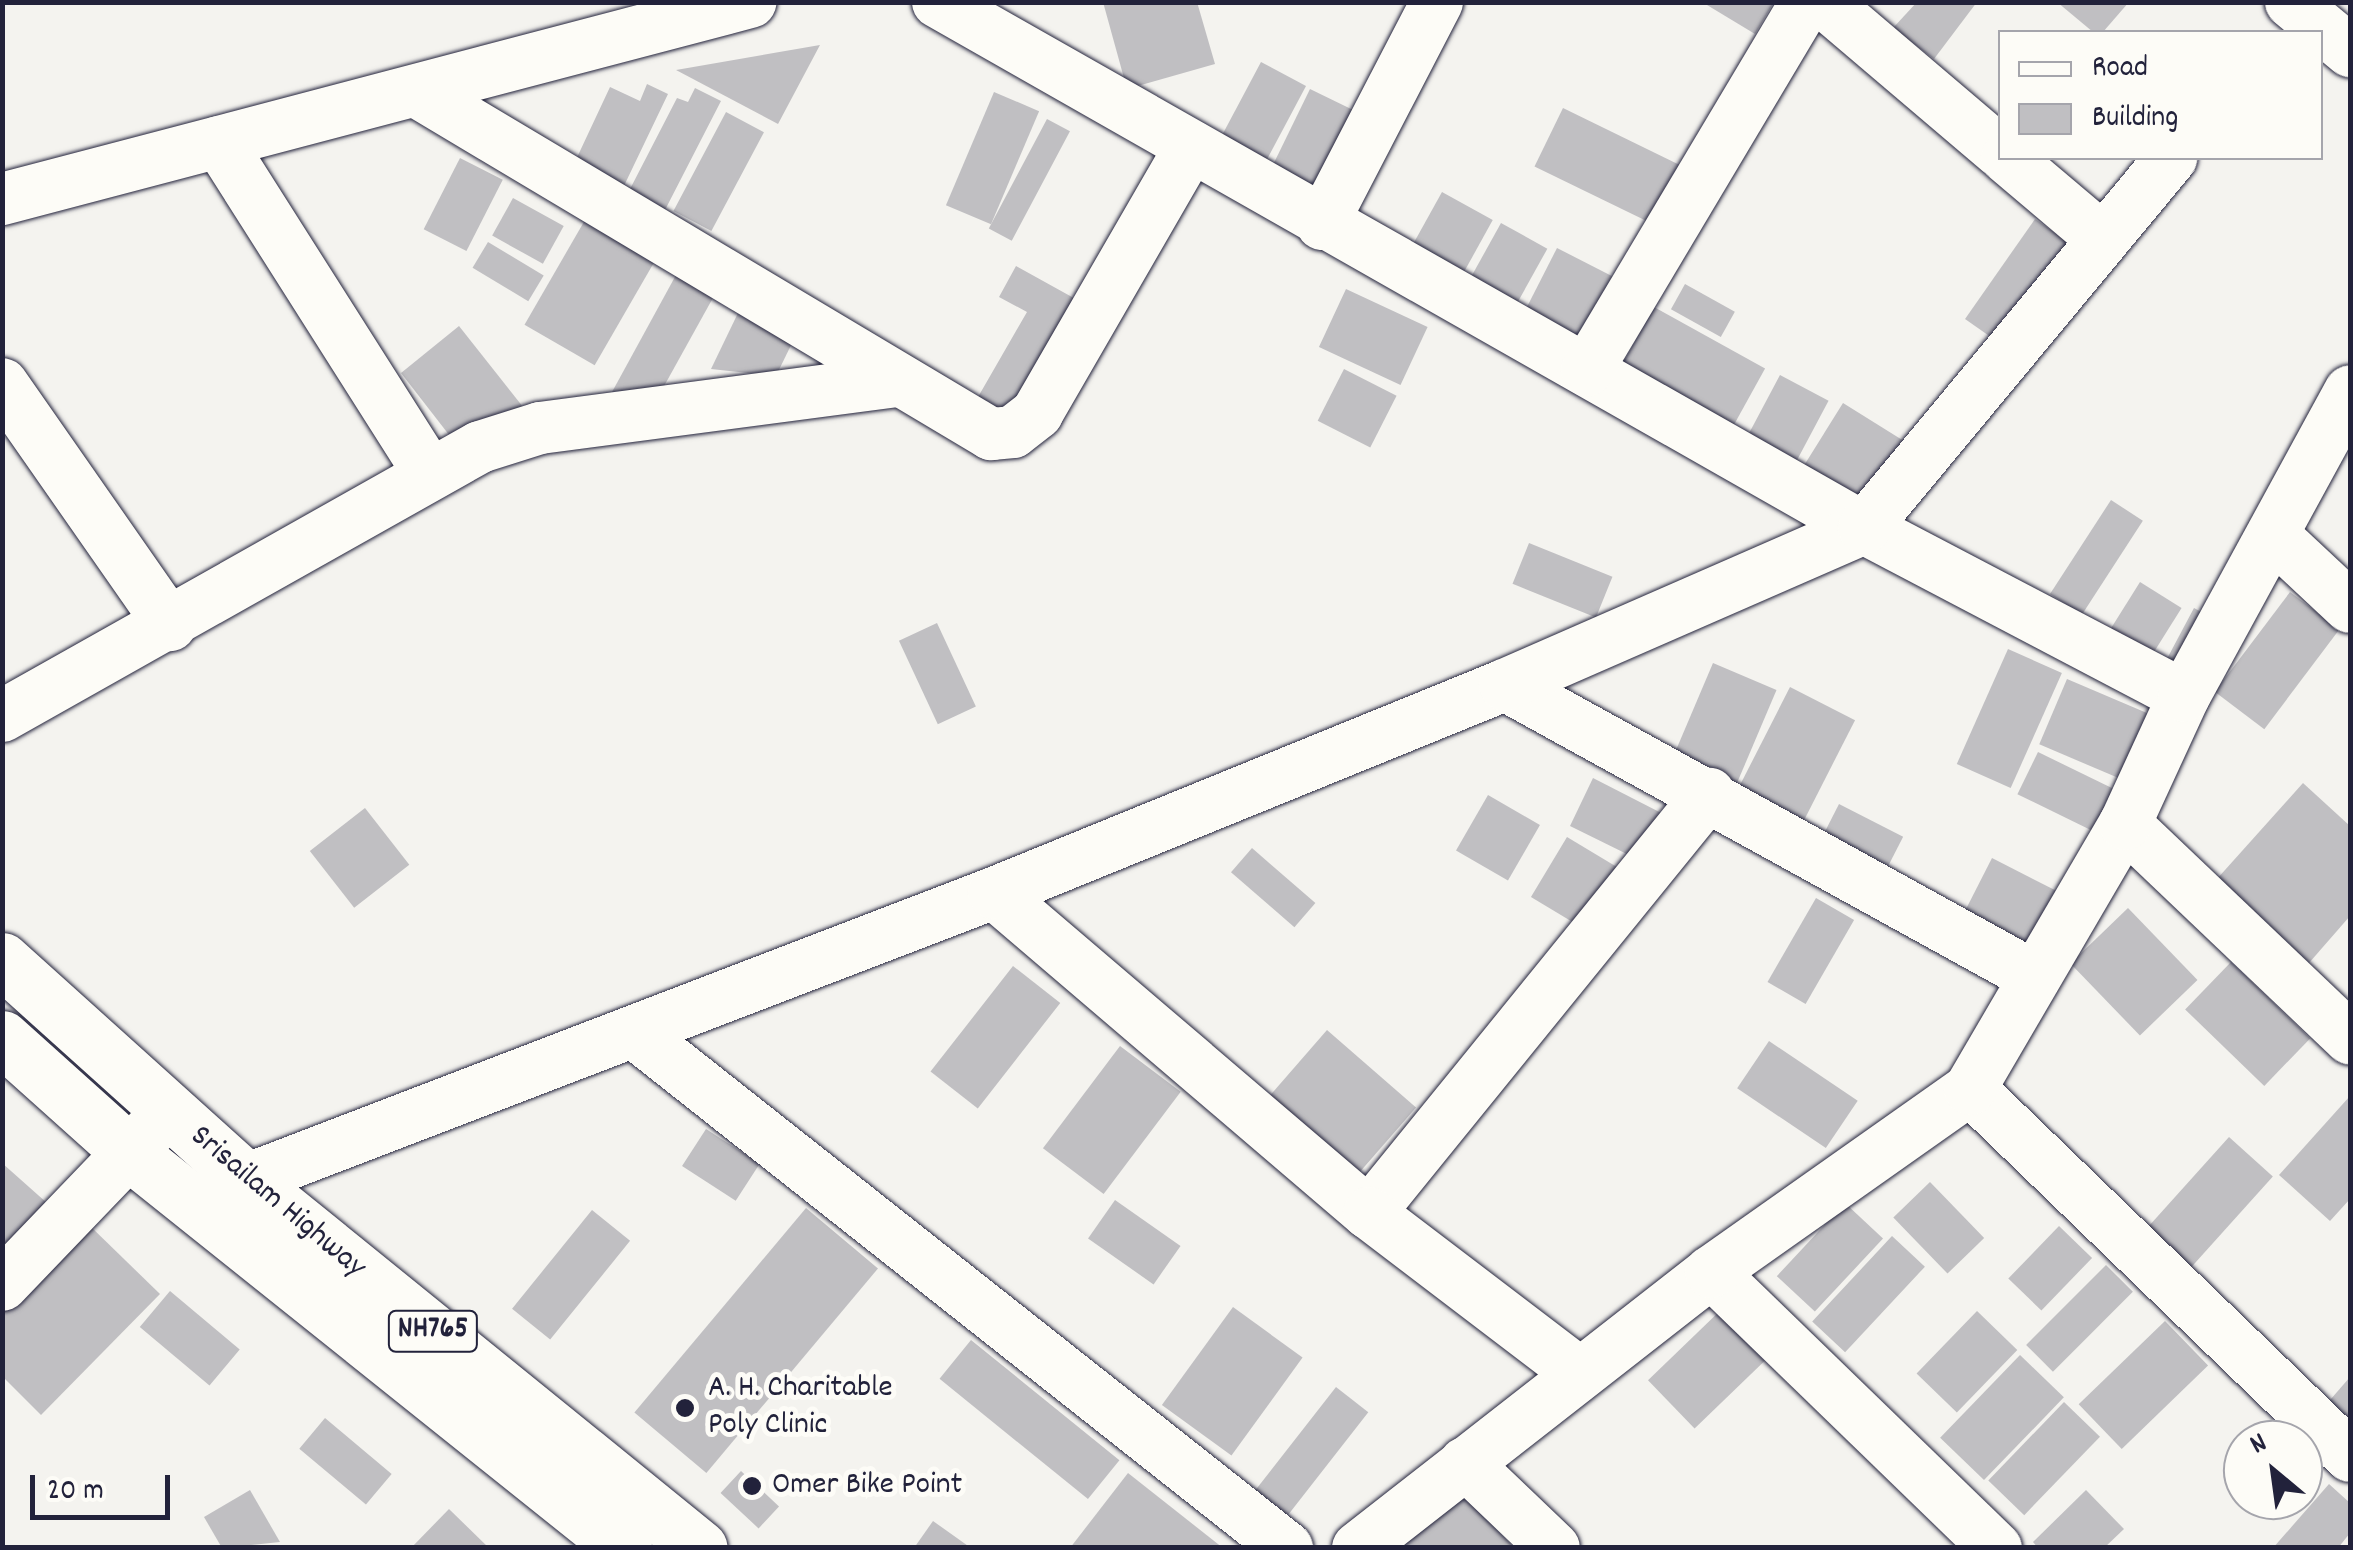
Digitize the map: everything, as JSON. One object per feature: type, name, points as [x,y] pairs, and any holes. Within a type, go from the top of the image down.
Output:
[{"type":"highway","name":"Srisailam Highway","points":[[2,960],[246,1180],[700,1548]]},
{"type":"highway","name":"Srisailam Highway","points":[[2,1038],[130,1153],[624,1548]]},
{"type":"street","points":[[2,199],[750,2]]},
{"type":"street","points":[[938,2],[1322,224],[1864,528],[2184,696]]},
{"type":"street","points":[[1322,224],[1438,2]]},
{"type":"street","points":[[1587,370],[1806,2]]},
{"type":"street","points":[[1824,2],[1998,150]]},
{"type":"street","points":[[2290,11],[2318,30]]},
{"type":"street","points":[[2323,33],[2350,51]]},
{"type":"street","points":[[416,91],[991,434],[1013,432],[1037,413],[1191,146]]},
{"type":"street","points":[[219,142],[428,471]]},
{"type":"street","points":[[2009,160],[2103,239]]},
{"type":"street","points":[[246,1180],[994,893],[1505,685],[1864,528],[2169,160]]},
{"type":"street","points":[[2,716],[170,625],[428,471],[540,428],[899,380]]},
{"type":"street","points":[[2,384],[170,625]]},
{"type":"street","points":[[1358,1548],[1711,1272],[1970,1090],[2125,824],[2184,696],[2350,391]]},
{"type":"street","points":[[2273,535],[2350,607]]},
{"type":"street","points":[[1505,685],[1709,794],[2034,977]]},
{"type":"street","points":[[1368,1213],[1709,794]]},
{"type":"street","points":[[2125,824],[2350,1038]]},
{"type":"street","points":[[994,893],[1368,1213],[1578,1374]]},
{"type":"street","points":[[634,1033],[1287,1548]]},
{"type":"street","points":[[1970,1090],[2350,1456]]},
{"type":"street","points":[[2,1286],[168,1112]]},
{"type":"street","points":[[1711,1272],[1996,1548]]},
{"type":"street","points":[[1465,1463],[1554,1548]]},
{"type":"building","points":[[1103,2],[1197,2],[1215,64],[1127,89]]},
{"type":"building","points":[[1702,2],[1774,2],[1755,34]]},
{"type":"building","points":[[1917,2],[1977,2],[1934,59],[1893,28]]},
{"type":"building","points":[[2057,2],[2129,2],[2105,30],[2091,30]]},
{"type":"building","points":[[820,45],[778,124],[676,70]]},
{"type":"building","points":[[1261,62],[1306,86],[1261,171],[1216,147]]},
{"type":"building","points":[[647,84],[668,94],[622,190],[573,166],[610,87],[640,101]]},
{"type":"building","points":[[695,88],[721,101],[665,210],[629,191],[677,98],[688,102]]},
{"type":"building","points":[[1310,89],[1357,112],[1315,198],[1268,175]]},
{"type":"building","points":[[994,92],[1039,111],[991,224],[946,205]]},
{"type":"building","points":[[1563,108],[1681,165],[1652,224],[1535,166]]},
{"type":"building","points":[[726,112],[764,132],[711,231],[673,211]]},
{"type":"building","points":[[1047,119],[1070,131],[1012,241],[989,228]]},
{"type":"building","points":[[460,158],[503,180],[466,251],[424,229]]},
{"type":"building","points":[[1442,192],[1493,220],[1461,277],[1410,249]]},
{"type":"building","points":[[513,198],[564,226],[543,264],[492,236]]},
{"type":"building","points":[[2035,219],[2071,244],[2001,344],[1965,319]]},
{"type":"building","points":[[585,220],[655,260],[595,365],[524,325]]},
{"type":"building","points":[[1501,223],[1547,249],[1512,313],[1466,287]]},
{"type":"building","points":[[488,242],[544,275],[528,301],[473,268]]},
{"type":"building","points":[[1557,248],[1622,281],[1588,348],[1523,315]]},
{"type":"building","points":[[1016,266],[1081,302],[1016,418],[978,397],[1027,312],[999,297]]},
{"type":"building","points":[[676,275],[714,296],[663,388],[612,392]]},
{"type":"building","points":[[1685,284],[1735,312],[1721,337],[1671,309]]},
{"type":"building","points":[[1346,289],[1428,327],[1401,385],[1319,347]]},
{"type":"building","points":[[1654,307],[1765,369],[1730,432],[1619,371]]},
{"type":"building","points":[[738,313],[794,339],[776,376],[711,369]]},
{"type":"building","points":[[459,326],[527,412],[453,440],[401,373]]},
{"type":"building","points":[[1344,369],[1397,396],[1370,447],[1318,421]]},
{"type":"building","points":[[1780,375],[1829,401],[1794,465],[1746,439]]},
{"type":"building","points":[[1843,403],[1909,444],[1870,506],[1804,465]]},
{"type":"building","points":[[2111,500],[2143,521],[2082,615],[2050,594]]},
{"type":"building","points":[[1529,543],[1612,577],[1596,618],[1513,584]]},
{"type":"building","points":[[2140,582],[2182,608],[2147,663],[2106,637]]},
{"type":"building","points":[[2290,592],[2340,629],[2264,729],[2215,692]]},
{"type":"building","points":[[2194,608],[2215,619],[2182,682],[2161,671]]},
{"type":"building","points":[[937,623],[976,706],[938,724],[899,641]]},
{"type":"building","points":[[2008,649],[2062,673],[2011,788],[1957,764]]},
{"type":"building","points":[[1713,663],[1777,690],[1734,790],[1670,763]]},
{"type":"building","points":[[2067,679],[2156,717],[2129,782],[2039,744]]},
{"type":"building","points":[[1790,687],[1855,720],[1803,822],[1738,789]]},
{"type":"building","points":[[2038,752],[2114,789],[2094,832],[2017,794]]},
{"type":"building","points":[[1593,778],[1673,819],[1639,860],[1570,826]]},
{"type":"building","points":[[2303,783],[2350,826],[2350,916],[2309,963],[2216,880]]},
{"type":"building","points":[[1488,795],[1540,825],[1508,880],[1456,850]]},
{"type":"building","points":[[1839,804],[1903,837],[1884,874],[1820,841]]},
{"type":"building","points":[[365,808],[409,865],[354,908],[310,851]]},
{"type":"building","points":[[1567,837],[1624,871],[1588,931],[1531,897]]},
{"type":"building","points":[[1252,848],[1315,903],[1294,927],[1231,872]]},
{"type":"building","points":[[1992,858],[2064,895],[2032,958],[1960,921]]},
{"type":"building","points":[[1816,898],[1854,920],[1806,1004],[1768,982]]},
{"type":"building","points":[[2128,908],[2197,980],[2140,1036],[2070,964]]},
{"type":"building","points":[[2231,962],[2310,1038],[2264,1086],[2185,1009]]},
{"type":"building","points":[[1013,966],[1060,1003],[978,1109],[931,1072]]},
{"type":"building","points":[[1327,1030],[1416,1107],[1357,1175],[1268,1098]]},
{"type":"building","points":[[1769,1041],[1858,1101],[1826,1148],[1737,1088]]},
{"type":"building","points":[[1120,1046],[1181,1092],[1104,1194],[1043,1148]]},
{"type":"building","points":[[2350,1096],[2350,1199],[2330,1221],[2279,1175]]},
{"type":"building","points":[[706,1129],[760,1164],[736,1201],[682,1166]]},
{"type":"building","points":[[2229,1137],[2273,1176],[2190,1269],[2146,1229]]},
{"type":"building","points":[[2,1163],[47,1203],[2,1253]]},
{"type":"building","points":[[1930,1182],[1984,1238],[1947,1274],[1893,1217]]},
{"type":"building","points":[[1115,1200],[1181,1246],[1154,1284],[1088,1239]]},
{"type":"building","points":[[1845,1203],[1883,1238],[1815,1312],[1777,1276]]},
{"type":"building","points":[[806,1208],[878,1268],[706,1473],[634,1413]]},
{"type":"building","points":[[592,1210],[630,1241],[550,1340],[512,1309]]},
{"type":"building","points":[[88,1224],[160,1294],[41,1415],[2,1376],[2,1312]]},
{"type":"building","points":[[2059,1226],[2092,1258],[2041,1310],[2008,1279]]},
{"type":"building","points":[[1892,1236],[1925,1267],[1845,1352],[1812,1322]]},
{"type":"building","points":[[2106,1265],[2133,1292],[2053,1372],[2026,1345]]},
{"type":"building","points":[[170,1291],[240,1349],[209,1385],[140,1327]]},
{"type":"building","points":[[1725,1306],[1772,1354],[1695,1429],[1648,1380]]},
{"type":"building","points":[[1233,1307],[1303,1358],[1231,1455],[1162,1405]]},
{"type":"building","points":[[1977,1311],[2017,1350],[1957,1412],[1917,1374]]},
{"type":"building","points":[[2165,1321],[2208,1366],[2122,1449],[2079,1404]]},
{"type":"building","points":[[971,1340],[1119,1460],[1088,1499],[940,1379]]},
{"type":"building","points":[[2020,1355],[2064,1397],[1984,1480],[1940,1438]]},
{"type":"building","points":[[2350,1377],[2350,1429],[2324,1407]]},
{"type":"building","points":[[1336,1387],[1368,1412],[1287,1516],[1255,1491]]},
{"type":"building","points":[[2064,1402],[2100,1437],[2024,1515],[1988,1480]]},
{"type":"building","points":[[325,1418],[392,1474],[366,1505],[299,1449]]},
{"type":"building","points":[[741,1471],[779,1506],[759,1528],[721,1493]]},
{"type":"building","points":[[1128,1473],[1223,1548],[1070,1548]]},
{"type":"building","points":[[1453,1483],[1514,1548],[1385,1548]]},
{"type":"building","points":[[2329,1484],[2350,1503],[2350,1533],[2338,1548],[2273,1548],[2298,1520],[2323,1520],[2323,1491]]},
{"type":"building","points":[[250,1490],[280,1542],[222,1548],[204,1517]]},
{"type":"building","points":[[2086,1490],[2124,1529],[2104,1548],[2038,1548],[2033,1542]]},
{"type":"building","points":[[449,1509],[489,1548],[411,1548]]},
{"type":"building","points":[[933,1521],[971,1548],[914,1548]]},
{"type":"place","name":"A. H. Charitable Poly Clinic","points":[[685,1408]]},
{"type":"place","name":"Omer Bike Point","points":[[752,1486]]}]
